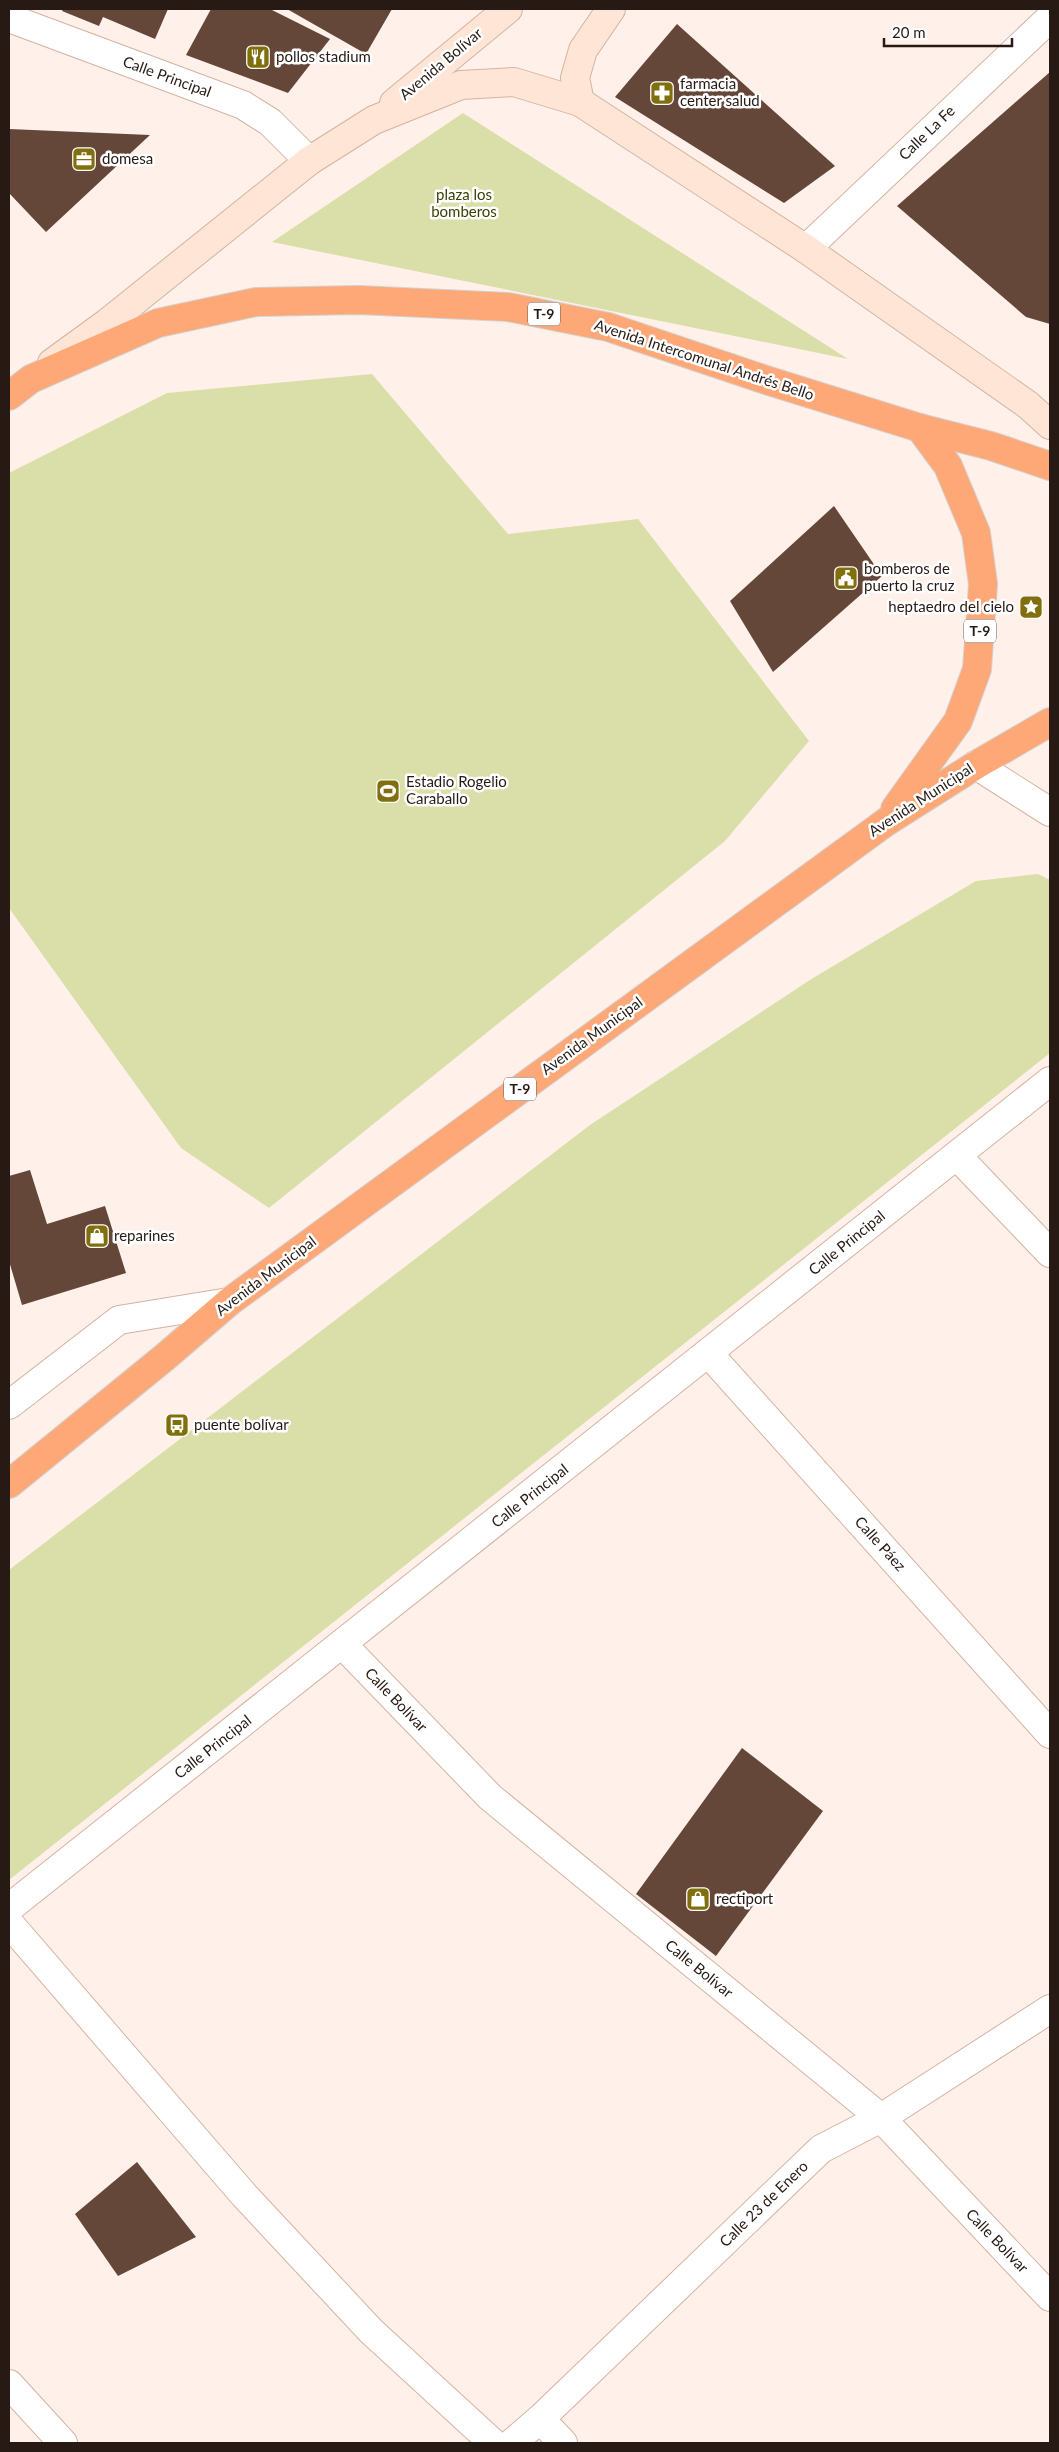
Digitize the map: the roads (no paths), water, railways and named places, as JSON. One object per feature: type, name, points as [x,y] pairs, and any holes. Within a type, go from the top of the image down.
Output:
[{"type":"highway","name":"Avenida Intercomunal Andrés Bello","points":[[9,396],[31,378],[158,323],[256,302],[359,300],[508,307],[608,327],[920,428],[991,446],[1050,466]]},
{"type":"highway","name":"T-9","points":[[886,822],[958,721],[977,669],[984,584],[976,534],[948,466],[920,428]]},
{"type":"highway","name":"Avenida Municipal","points":[[9,1484],[165,1357],[229,1302],[886,822],[976,764],[1050,722]]},
{"type":"street","name":"Avenida Bolívar","points":[[374,120],[508,9]]},
{"type":"street","points":[[580,102],[575,78],[583,50],[611,9]]},
{"type":"street","name":"Calle Principal","points":[[9,18],[243,106],[270,122],[309,161]]},
{"type":"street","name":"Calle La Fe","points":[[806,249],[1050,18]]},
{"type":"street","name":"T-9","points":[[31,378],[107,323],[309,161],[374,120],[461,85],[514,82],[580,102],[806,249],[1028,405],[1050,425]]},
{"type":"street","points":[[976,764],[1050,812]]},
{"type":"street","name":"Calle Principal","points":[[9,1908],[343,1645],[1050,1081]]},
{"type":"street","points":[[957,1156],[1050,1253]]},
{"type":"street","points":[[9,1405],[119,1320],[229,1302]]},
{"type":"street","name":"Calle Páez","points":[[709,1354],[1050,1734]]},
{"type":"street","name":"Calle Bolívar","points":[[343,1645],[490,1796],[881,2118],[1050,2296]]},
{"type":"street","points":[[9,1923],[244,2195],[364,2324],[493,2443]]},
{"type":"street","name":"Calle 23 de Enero","points":[[512,2443],[540,2419],[821,2149],[881,2118],[1050,2009]]},
{"type":"street","points":[[9,2384],[63,2443]]},
{"type":"street","points":[[540,2419],[563,2443]]},
{"type":"place","name":"pollos stadium","points":[[258,57]]},
{"type":"place","name":"farmacia center salud","points":[[662,93]]},
{"type":"place","name":"domesa","points":[[84,159]]},
{"type":"place","name":"bomberos de puerto la cruz","points":[[846,578]]},
{"type":"place","name":"heptaedro del cielo","points":[[1031,607]]},
{"type":"place","name":"Estadio Rogelio Caraballo","points":[[388,791]]},
{"type":"place","name":"reparines","points":[[97,1236]]},
{"type":"place","name":"puente bolívar","points":[[177,1425]]},
{"type":"place","name":"rectiport","points":[[698,1899]]},
{"type":"park label","name":"plaza los bomberos","points":[[464,204]]}]
